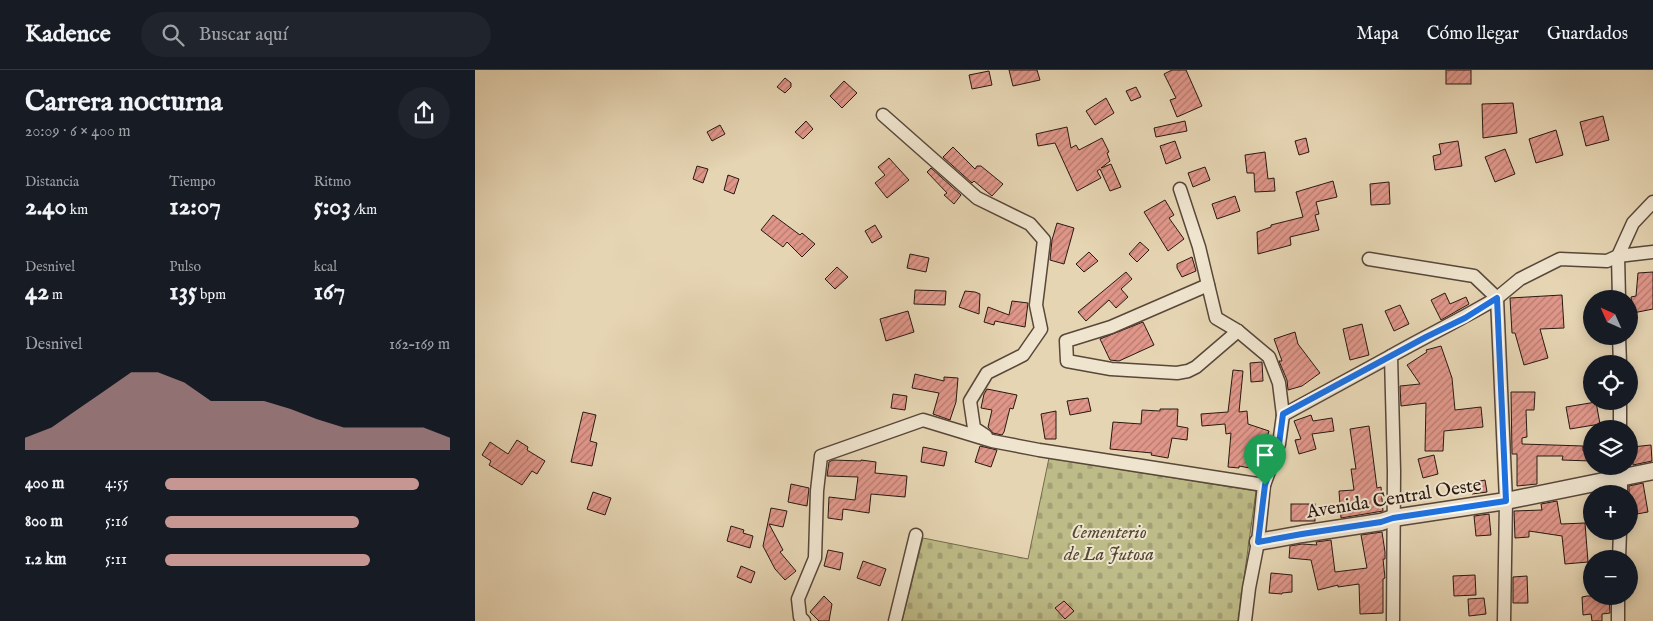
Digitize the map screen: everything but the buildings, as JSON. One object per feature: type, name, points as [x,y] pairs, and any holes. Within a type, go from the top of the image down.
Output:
[{"type":"street","points":[[883,115],[977,198],[1029,224],[1044,240],[1036,305],[1041,329],[1023,355],[987,373],[970,401],[975,428],[992,441]]},
{"type":"street","points":[[1180,189],[1199,247],[1216,318],[1238,331],[1269,356],[1279,383],[1283,414],[1279,444],[1265,485],[1245,621]]},
{"type":"street","points":[[1619,290],[1618,256],[1633,223],[1653,202]]},
{"type":"street","points":[[1283,414],[1465,318],[1497,298],[1520,279],[1560,259],[1607,260],[1618,256],[1653,252]]},
{"type":"street","points":[[1369,259],[1474,276],[1497,298],[1506,501],[1504,621]]},
{"type":"street","points":[[1208,286],[1111,327],[1066,341],[1067,361],[1111,369],[1177,373],[1197,367],[1238,331]]},
{"type":"street","points":[[1391,356],[1394,471],[1393,621]]},
{"type":"street","points":[[804,621],[801,617],[798,599],[815,558],[817,491],[821,456],[923,420],[992,441],[1039,450],[1265,485]]},
{"type":"street","name":"Avenida Central Oeste","points":[[1638,471],[1653,471]]},
{"type":"street","name":"Avenida Central Oeste","points":[[1258,542],[1381,522],[1393,518],[1506,501],[1609,475]]},
{"type":"street","points":[[895,621],[916,535]]},
{"type":"street","points":[[1618,605],[1618,621]]},
{"type":"green space","name":"Cementerio de La Jutosa","points":[[1049,458],[1256,491],[1238,621],[902,621],[923,538],[1028,559]]},
{"type":"route","points":[[1497,298],[1506,501],[1393,518],[1381,522],[1258,542],[1265,485],[1279,444],[1283,414],[1465,318],[1497,298]]}]
